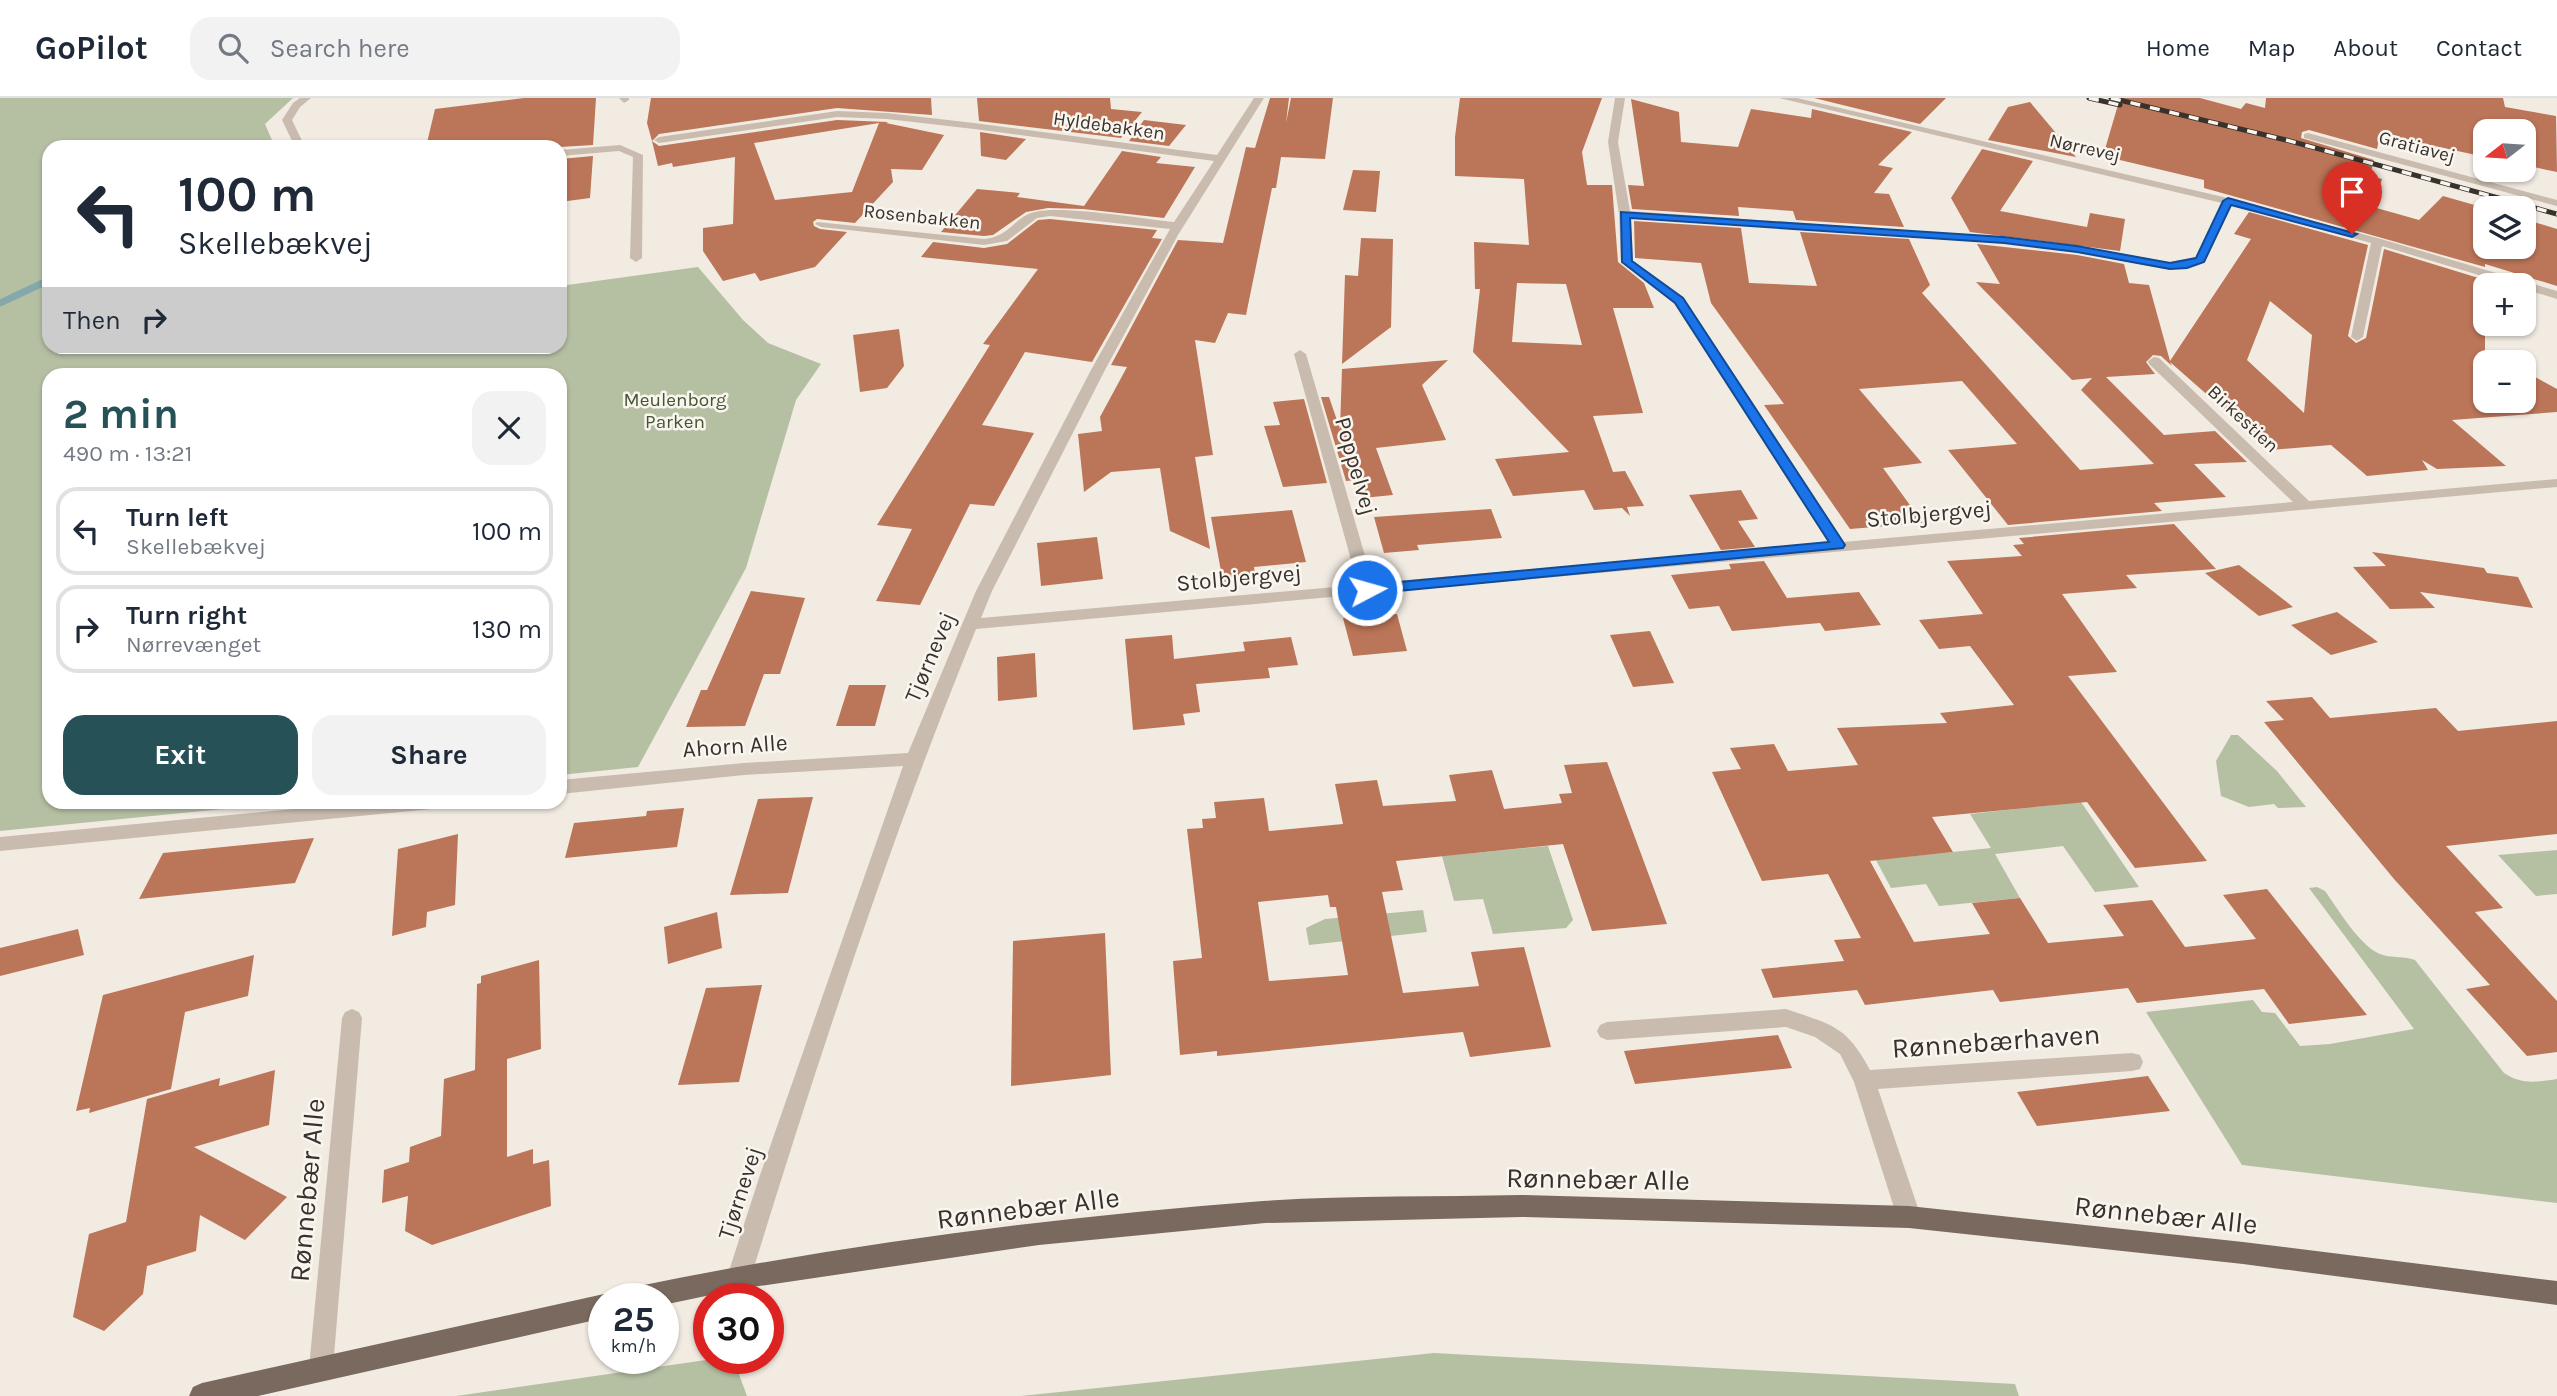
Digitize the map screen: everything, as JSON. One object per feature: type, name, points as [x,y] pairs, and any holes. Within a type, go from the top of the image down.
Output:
[{"type":"main road","name":"Rønnebær Alle","points":[[679,1290],[739,1277],[1040,1234],[1265,1212],[1522,1206],[1909,1217],[2243,1253],[2557,1293]]},
{"type":"main road","points":[[202,1396],[588,1310]]},
{"type":"street","points":[[296,140],[286,120],[296,104],[306,98]]},
{"type":"street","name":"Tjørnevej","points":[[739,1277],[770,1178],[914,759],[985,591],[1098,370],[1177,226],[1259,98]]},
{"type":"street","points":[[1620,98],[1613,142],[1625,214],[1627,262],[1679,300],[1838,545]]},
{"type":"street","name":"Nørrevej","points":[[1784,98],[2228,201],[2377,240],[2557,295]]},
{"type":"street","name":"Hyldebakken","points":[[659,140],[799,118],[849,114],[961,124],[1220,159]]},
{"type":"street","name":"Gratiavej","points":[[2308,136],[2557,204]]},
{"type":"street","points":[[567,152],[620,148],[638,155],[636,258]]},
{"type":"street","points":[[1625,214],[2004,240],[2077,249],[2170,266],[2187,265],[2200,260],[2228,201]]},
{"type":"street","name":"Rosenbakken","points":[[821,225],[984,242],[1012,236],[1033,216],[1050,213],[1177,226]]},
{"type":"street","points":[[2357,337],[2377,240]]},
{"type":"street","name":"Poppelvej","points":[[1300,354],[1367,590]]},
{"type":"street","name":"Birkestien","points":[[2154,361],[2305,505]]},
{"type":"street","name":"Stolbjergvej","points":[[971,624],[2557,483]]},
{"type":"street","name":"Ahorn Alle","points":[[567,785],[744,769],[914,759]]},
{"type":"street","points":[[0,844],[360,809]]},
{"type":"street","name":"Rønnebær Alle","points":[[321,1368],[352,1018]]},
{"type":"street","name":"Rønnebærhaven","points":[[1607,1031],[1786,1018],[1822,1030],[1847,1048],[1864,1080],[1909,1217]]},
{"type":"street","name":"Rønnebærhaven","points":[[1864,1080],[2132,1062]]},
{"type":"green space","name":"Meulenborg Parken","points":[[0,98],[293,98],[265,124],[272,140],[42,140],[42,354],[567,354],[567,285],[698,267],[743,320],[768,343],[821,364],[796,400],[746,568],[638,767],[567,774],[567,368],[42,368],[42,809],[223,809],[0,831]]},
{"type":"green space","points":[[2231,735],[2238,735],[2277,771],[2306,807],[2278,808],[2274,804],[2249,807],[2221,796],[2216,761]]},
{"type":"green space","points":[[2081,802],[2139,887],[2095,892],[2063,846],[1995,854],[2020,898],[1939,906],[1926,884],[1891,888],[1876,860],[1991,848],[1970,814]]},
{"type":"green space","points":[[1548,846],[1573,920],[1566,928],[1493,934],[1483,899],[1454,901],[1442,856]]},
{"type":"green space","points":[[2557,850],[2557,894],[2536,896],[2498,855]]},
{"type":"green space","points":[[2317,887],[2325,891],[2366,945],[2387,956],[2415,960],[2504,1073],[2523,1081],[2557,1079],[2557,1203],[2242,1165],[2146,1012],[2253,1000],[2262,1012],[2275,1013],[2300,1046],[2330,1044],[2414,1029],[2309,888]]},
{"type":"green space","points":[[1423,910],[1427,932],[1309,945],[1306,928],[1325,919]]},
{"type":"green space","points":[[1434,1353],[2015,1384],[2019,1396],[1021,1396]]},
{"type":"green space","points":[[693,1362],[693,1374],[739,1374],[747,1396],[456,1396],[609,1374],[679,1374],[679,1364]]},
{"type":"building","points":[[524,98],[596,98],[593,145],[567,147],[567,140],[428,140],[435,109]]},
{"type":"building","points":[[651,98],[931,98],[932,115],[837,108],[659,134],[652,141],[647,123]]},
{"type":"building","points":[[977,98],[1110,98],[1111,109],[1142,112],[1121,138],[979,121]]},
{"type":"building","points":[[1270,98],[1289,98],[1286,123],[1291,98],[1333,98],[1325,159],[1281,157],[1246,315],[1228,313],[1215,343],[1195,340],[1213,455],[1195,457],[1210,549],[1170,531],[1160,468],[1111,472],[1084,492],[1078,434],[1102,431],[1100,417],[1127,367],[1111,365],[1178,240],[1223,243],[1246,147],[1255,148]]},
{"type":"building","points":[[1460,98],[1602,98],[1582,152],[1587,185],[1612,185],[1618,262],[1644,283],[1654,308],[1613,308],[1643,413],[1593,416],[1613,472],[1625,471],[1644,506],[1627,507],[1630,516],[1622,508],[1594,510],[1584,490],[1513,496],[1495,459],[1569,452],[1473,352],[1480,289],[1475,289],[1474,242],[1529,245],[1524,179],[1455,176],[1455,137]],"holes":[[[1517,283],[1566,284],[1582,345],[1512,342]]]},
{"type":"building","points":[[1814,98],[1946,98],[1920,124]]},
{"type":"building","points":[[2120,98],[2200,98],[2241,109],[2246,103],[2265,108],[2266,98],[2503,98],[2505,107],[2556,116],[2557,172],[2536,168],[2536,119],[2473,119],[2473,154],[2380,134],[2377,149],[2309,130],[2302,132],[2301,138],[2374,160],[2370,176],[2382,179],[2373,207],[2419,220],[2443,196],[2473,205],[2473,259],[2536,259],[2536,223],[2557,229],[2557,286],[2536,280],[2536,273],[2514,273],[2485,264],[2485,267],[2204,188],[2204,180],[2103,156]]},
{"type":"building","points":[[1631,99],[1679,112],[1681,142],[1738,147],[1751,109],[1811,118],[1812,109],[1912,132],[1878,165],[1893,168],[1874,193],[1889,194],[1904,227],[1796,220],[1793,211],[1738,207],[1739,216],[1632,209],[1628,185],[1644,186]]},
{"type":"building","points":[[2030,102],[2076,157],[1988,140],[2008,107]]},
{"type":"building","points":[[837,120],[888,122],[886,123],[944,135],[922,170],[891,169],[893,182],[855,223],[817,219],[813,222],[814,226],[820,229],[847,232],[815,267],[760,281],[755,273],[723,281],[703,251],[703,228],[733,224],[735,157],[673,167],[672,163],[658,166],[652,141],[659,146]],"holes":[[[879,123],[852,192],[775,200],[754,143]]]},
{"type":"building","points":[[1144,120],[1186,125],[1169,146],[1129,141]]},
{"type":"building","points":[[980,132],[1026,139],[1006,160],[981,156]]},
{"type":"building","points":[[1982,149],[2033,161],[2000,211],[2087,227],[2090,213],[2125,219],[2120,251],[1970,232],[1951,198]]},
{"type":"building","points":[[1122,151],[1161,157],[1156,163],[1195,167],[1164,218],[1048,208],[1026,212],[993,235],[941,232],[977,189],[1020,193],[1017,197],[1084,206]]},
{"type":"building","points":[[593,156],[590,198],[567,201],[567,158]]},
{"type":"building","points":[[1353,170],[1380,171],[1376,212],[1343,210]]},
{"type":"building","points":[[2249,212],[2368,245],[2348,336],[2356,343],[2366,338],[2384,249],[2473,276],[2473,336],[2485,336],[2485,350],[2473,350],[2473,413],[2536,413],[2536,378],[2557,389],[2557,412],[2452,420],[2506,466],[2437,469],[2422,460],[2428,470],[2367,476],[2331,445],[2270,450],[2170,362],[2172,366],[2161,356],[2153,355],[2146,362],[2155,374],[2106,377],[2164,435],[2215,431],[2247,462],[2194,464],[2226,497],[2154,503],[2162,511],[2008,525],[1948,450],[2017,444],[1962,381],[1859,389],[1922,463],[1883,468],[1923,523],[1850,529],[1764,405],[1784,404],[1711,303],[1701,263],[1635,258],[1634,221],[1741,228],[1749,283],[1817,286],[1800,232],[1909,239],[1930,285],[1922,293],[2080,470],[2154,464],[2081,390],[2092,378],[2072,380],[1976,282],[2000,284],[1977,244],[2077,255],[2124,264],[2129,283],[2149,285],[2170,361],[2251,239],[2234,234]],"holes":[[[2270,301],[2312,335],[2304,413],[2247,360]]]},
{"type":"building","points":[[1038,220],[1157,230],[1152,238],[1162,239],[1092,362],[1025,352],[982,425],[1034,433],[994,506],[970,504],[920,605],[876,601],[912,529],[877,525],[990,345],[983,344],[1038,269],[921,257],[933,242],[984,248],[1007,244]]},
{"type":"building","points":[[1361,238],[1393,239],[1391,327],[1342,364],[1345,275],[1358,276]]},
{"type":"building","points":[[899,329],[904,366],[887,388],[860,392],[853,335]]},
{"type":"building","points":[[1448,360],[1422,385],[1446,440],[1376,448],[1393,495],[1362,498],[1356,480],[1346,481],[1321,397],[1329,397],[1340,429],[1342,369]]},
{"type":"building","points":[[1304,399],[1327,483],[1283,487],[1264,426],[1280,425],[1273,402]]},
{"type":"building","points":[[1741,490],[1758,519],[1738,521],[1755,547],[1721,550],[1689,495]]},
{"type":"building","points":[[1491,509],[1502,538],[1417,545],[1419,550],[1384,553],[1374,517]]},
{"type":"building","points":[[1292,510],[1306,562],[1254,567],[1256,579],[1223,582],[1211,517]]},
{"type":"building","points":[[2174,524],[2216,569],[2126,575],[2137,588],[2062,594],[2117,672],[2068,676],[2207,861],[2135,868],[2087,802],[1932,817],[1953,852],[1870,861],[1914,942],[1990,934],[1972,903],[2020,898],[2048,943],[2124,936],[2103,905],[2152,900],[2185,947],[2256,939],[2223,895],[2267,889],[2367,1015],[2289,1024],[2264,989],[2137,1003],[2128,988],[2000,1002],[1993,990],[1865,1005],[1857,990],[1773,998],[1761,969],[1844,961],[1834,940],[1861,938],[1828,874],[1762,881],[1712,772],[1741,769],[1730,748],[1774,744],[1788,771],[1858,765],[1837,728],[1947,723],[1940,713],[2014,705],[1970,646],[1939,649],[1919,620],[1983,614],[1947,561],[2022,556],[2013,545],[2024,544],[2019,538]]},
{"type":"building","points":[[1097,537],[1103,579],[1041,586],[1037,543]]},
{"type":"building","points":[[2372,552],[2484,568],[2487,573],[2518,577],[2533,608],[2420,592],[2435,608],[2390,609],[2353,567],[2386,566]]},
{"type":"building","points":[[1764,561],[1787,598],[1859,592],[1881,625],[1825,631],[1820,623],[1732,631],[1719,606],[1689,609],[1671,575],[1731,569],[1729,564]]},
{"type":"building","points":[[2239,565],[2293,607],[2259,616],[2205,573]]},
{"type":"building","points":[[751,591],[805,598],[780,674],[764,674],[745,726],[686,727],[701,690],[707,690]]},
{"type":"building","points":[[2337,612],[2378,642],[2331,655],[2291,625]]},
{"type":"building","points":[[1397,614],[1407,651],[1353,656],[1343,618]]},
{"type":"building","points":[[1650,631],[1674,683],[1633,687],[1610,635]]},
{"type":"building","points":[[1172,635],[1174,659],[1245,651],[1243,642],[1291,637],[1298,665],[1268,668],[1270,678],[1196,684],[1200,712],[1183,714],[1185,725],[1133,730],[1125,639]]},
{"type":"building","points":[[1035,653],[1037,697],[998,701],[997,657]]},
{"type":"building","points":[[849,685],[886,685],[875,726],[836,726]]},
{"type":"building","points":[[2312,697],[2330,718],[2436,708],[2458,731],[2557,721],[2557,834],[2446,846],[2503,908],[2475,912],[2557,1001],[2557,1052],[2527,1056],[2466,989],[2490,985],[2394,879],[2264,722],[2284,720],[2266,701]]},
{"type":"building","points":[[1607,762],[1667,924],[1592,931],[1563,844],[1396,861],[1403,890],[1382,892],[1403,993],[1479,986],[1471,952],[1524,947],[1551,1047],[1470,1057],[1463,1032],[1217,1056],[1217,1051],[1180,1055],[1173,961],[1202,958],[1187,829],[1203,828],[1202,819],[1216,818],[1214,802],[1264,798],[1269,831],[1343,824],[1335,784],[1377,780],[1383,806],[1456,801],[1449,775],[1492,770],[1504,809],[1562,803],[1559,794],[1572,793],[1564,765]],"holes":[[[1328,895],[1330,907],[1336,907],[1348,975],[1269,981],[1258,902]]]},
{"type":"building","points":[[813,797],[788,893],[730,895],[758,799]]},
{"type":"building","points":[[684,808],[677,847],[565,858],[574,823],[646,816],[647,811]]},
{"type":"building","points":[[458,834],[455,905],[427,912],[426,927],[392,936],[398,849]]},
{"type":"building","points":[[314,838],[295,883],[139,899],[163,853]]},
{"type":"building","points":[[717,912],[722,948],[668,964],[664,927]]},
{"type":"building","points":[[78,929],[84,955],[0,976],[0,948]]},
{"type":"building","points":[[1105,933],[1111,1075],[1011,1086],[1013,941]]},
{"type":"building","points":[[254,955],[248,996],[185,1012],[171,1089],[89,1113],[90,1108],[76,1111],[103,995]]},
{"type":"building","points":[[539,960],[541,1049],[507,1059],[507,1157],[533,1149],[533,1164],[549,1160],[551,1206],[432,1245],[405,1231],[408,1196],[382,1203],[384,1170],[409,1162],[410,1147],[441,1136],[444,1079],[475,1070],[477,984],[481,983],[481,976]]},
{"type":"building","points":[[762,985],[739,1082],[678,1085],[706,988]]},
{"type":"building","points":[[1778,1035],[1792,1068],[1635,1084],[1624,1051]]},
{"type":"building","points":[[275,1070],[269,1125],[194,1147],[287,1197],[245,1240],[200,1215],[196,1251],[147,1266],[143,1294],[104,1331],[73,1317],[89,1234],[126,1222],[147,1099],[220,1078],[219,1086]]},
{"type":"building","points":[[2148,1076],[2170,1111],[2037,1126],[2017,1092]]},
{"type":"waterway","points":[[0,303],[42,283]]},
{"type":"railway","points":[[2089,98],[2120,105]]},
{"type":"railway","points":[[2111,98],[2286,140],[2557,214]]},
{"type":"route","points":[[1367,590],[1838,545],[1679,300],[1627,262],[1625,214],[2004,240],[2077,249],[2170,266],[2187,265],[2200,260],[2228,201],[2352,234]]}]
